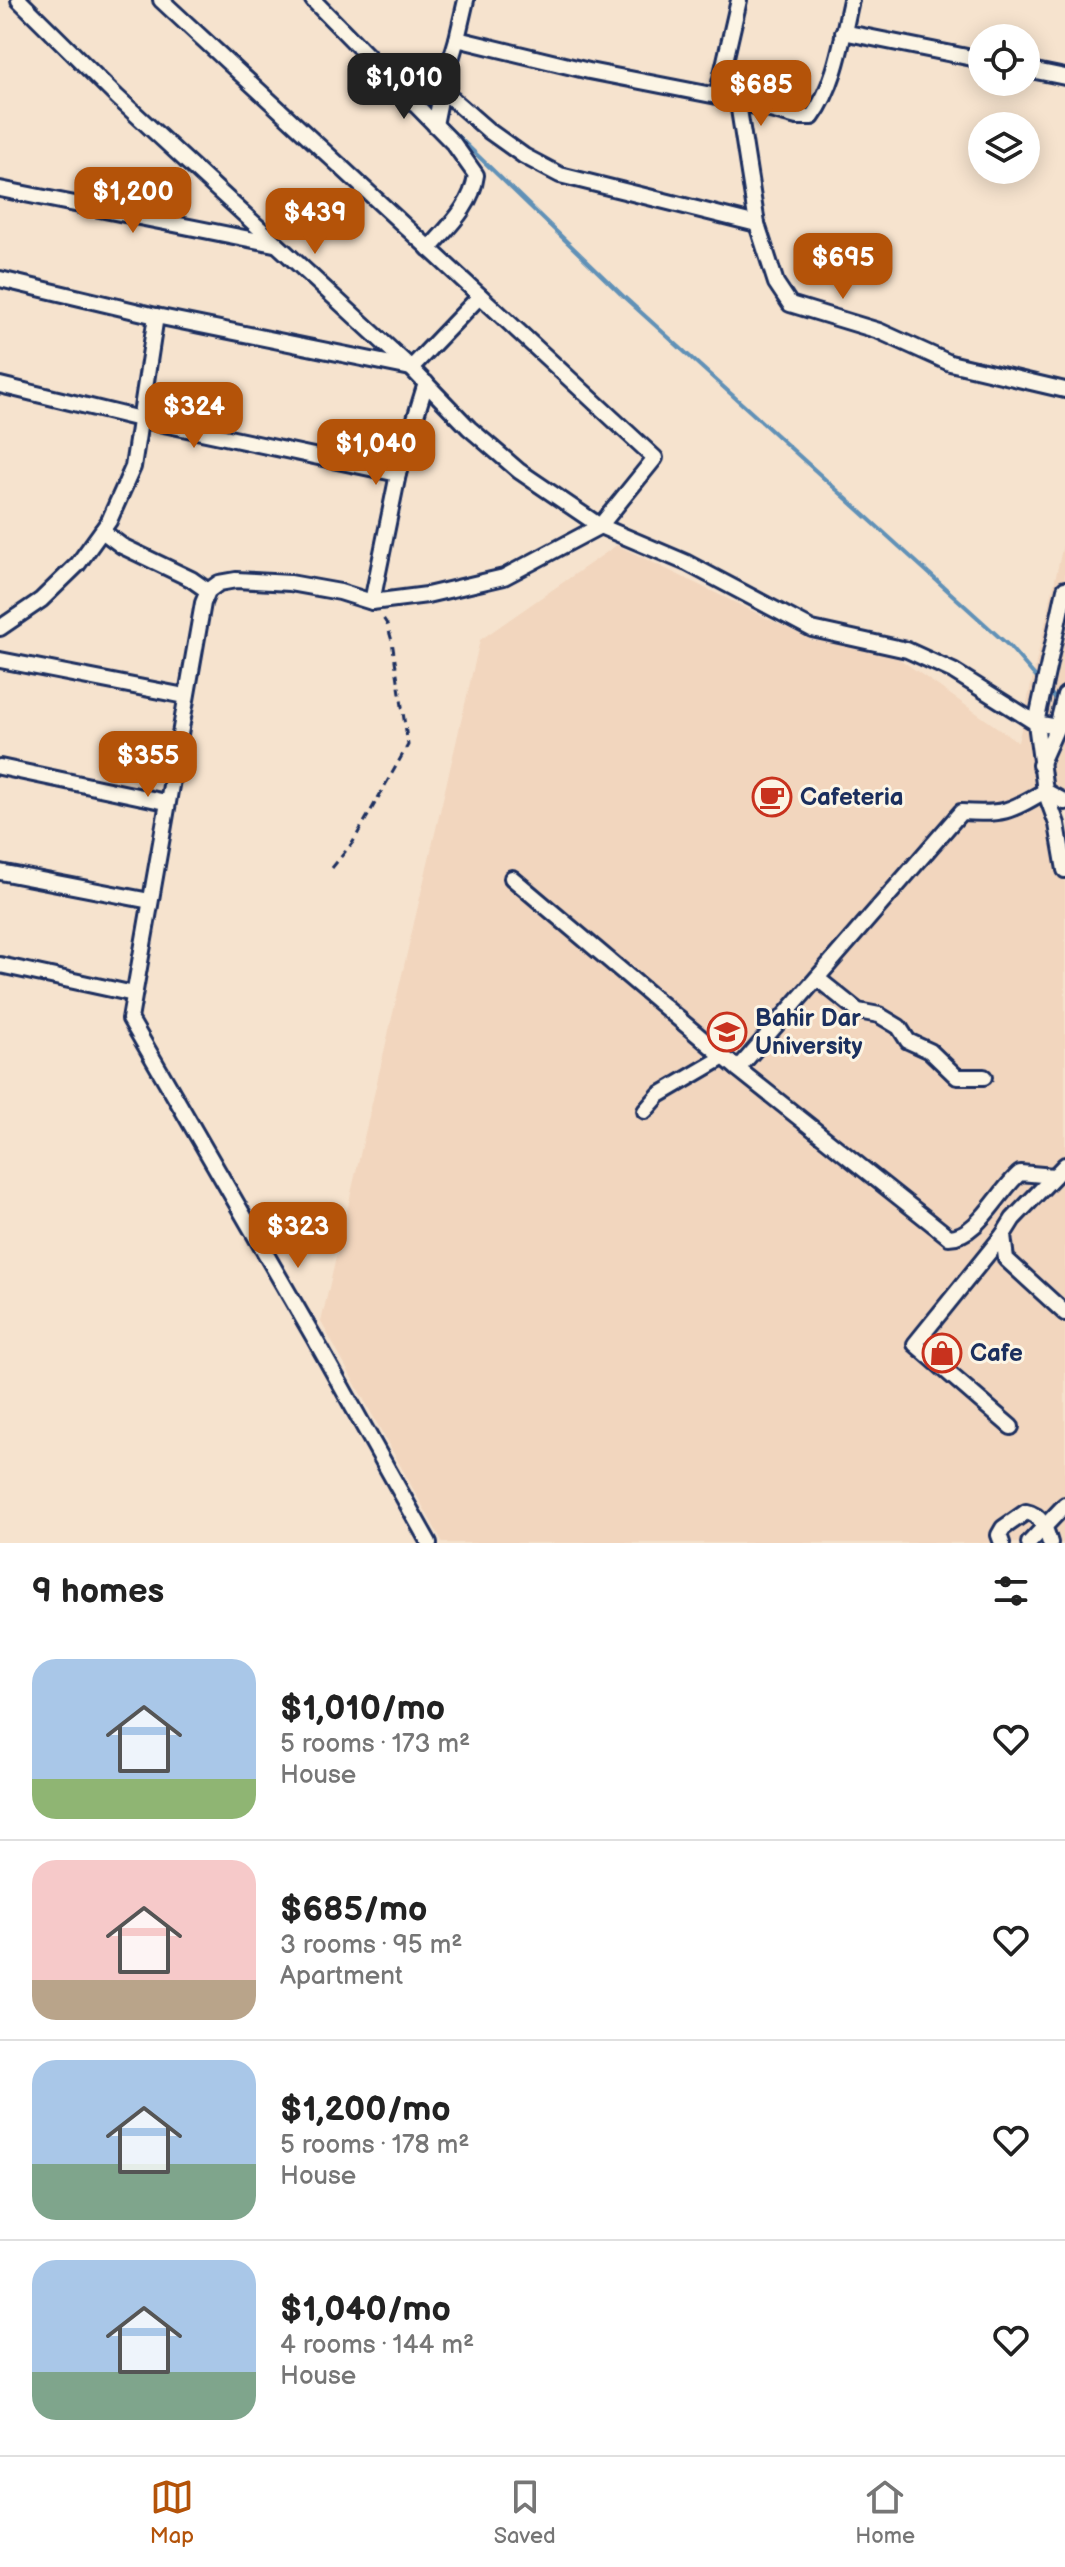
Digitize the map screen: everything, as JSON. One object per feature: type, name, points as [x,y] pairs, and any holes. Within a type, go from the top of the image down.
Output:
[{"type":"street","points":[[19,0],[117,97],[411,368],[469,428],[519,471],[600,526],[687,563],[812,629],[907,650],[953,671],[1036,723],[1059,720]]},
{"type":"street","points":[[161,0],[655,458],[600,526],[504,577],[427,595],[372,602],[340,592],[290,583],[236,580],[219,583],[208,591],[203,603],[130,1019],[429,1543]]},
{"type":"street","points":[[313,0],[435,123],[476,175],[474,190],[466,206],[429,249]]},
{"type":"street","points":[[435,123],[466,0]]},
{"type":"street","points":[[717,96],[739,0]]},
{"type":"street","points":[[457,39],[589,71],[717,96],[797,117],[812,117],[821,105],[834,73],[851,0]]},
{"type":"street","points":[[843,32],[968,57]]},
{"type":"street","points":[[1040,72],[1065,77]]},
{"type":"street","points":[[442,90],[489,131],[524,156],[560,175],[757,224]]},
{"type":"street","points":[[738,103],[757,224],[776,283],[790,304],[879,331],[950,363],[1065,390]]},
{"type":"street","points":[[0,189],[274,244]]},
{"type":"street","points":[[0,279],[156,316],[411,368]]},
{"type":"street","points":[[411,368],[480,296]]},
{"type":"street","points":[[0,628],[41,600],[69,573],[102,531],[133,467],[156,316]]},
{"type":"street","points":[[372,602],[398,474],[426,383]]},
{"type":"street","points":[[0,385],[140,419],[398,474]]},
{"type":"street","points":[[102,531],[122,546],[180,573],[208,591]]},
{"type":"street","points":[[1065,589],[1036,723],[1040,766],[1057,824],[1065,870]]},
{"type":"street","points":[[0,660],[185,696]]},
{"type":"street","points":[[1040,766],[1059,720],[1065,695]]},
{"type":"street","points":[[0,767],[166,802]]},
{"type":"street","points":[[1045,791],[1065,802]]},
{"type":"street","points":[[738,1069],[961,812],[987,814],[1011,811],[1045,791]]},
{"type":"street","points":[[0,872],[150,901]]},
{"type":"street","points":[[512,878],[738,1069],[949,1237],[959,1237],[976,1224],[1009,1181],[1020,1173],[1060,1171]]},
{"type":"street","points":[[0,965],[134,994]]},
{"type":"street","points":[[818,979],[858,1011],[879,1015],[899,1027],[908,1041],[930,1051],[957,1077],[984,1077]]},
{"type":"street","points":[[645,1111],[659,1095],[724,1057]]},
{"type":"street","points":[[1011,1427],[915,1344],[1013,1219],[1060,1171]]},
{"type":"street","points":[[1003,1235],[1006,1259],[1065,1313]]},
{"type":"street","points":[[1050,1543],[1055,1523],[1065,1505]]},
{"type":"street","points":[[1002,1543],[1001,1531],[1022,1513],[1031,1512],[1055,1523]]},
{"type":"street","points":[[1029,1543],[1055,1523]]},
{"type":"path","points":[[332,868],[353,842],[408,745],[392,641],[387,624],[372,602]]},
{"type":"shaded area","name":"Bahir Dar University","points":[[1065,536],[1065,1543],[443,1543],[321,1322],[480,640],[617,545],[812,640],[888,651],[1018,742]]},
{"type":"waterway","points":[[373,52],[432,110]]},
{"type":"waterway","points":[[441,120],[624,297],[1009,646],[1041,683]]},
{"type":"waterway","points":[[1047,689],[1060,704]]},
{"type":"place","name":"Cafeteria","points":[[772,797]]},
{"type":"place","name":"Bahir Dar University","points":[[727,1032]]},
{"type":"place","name":"Cafe","points":[[942,1353]]}]
